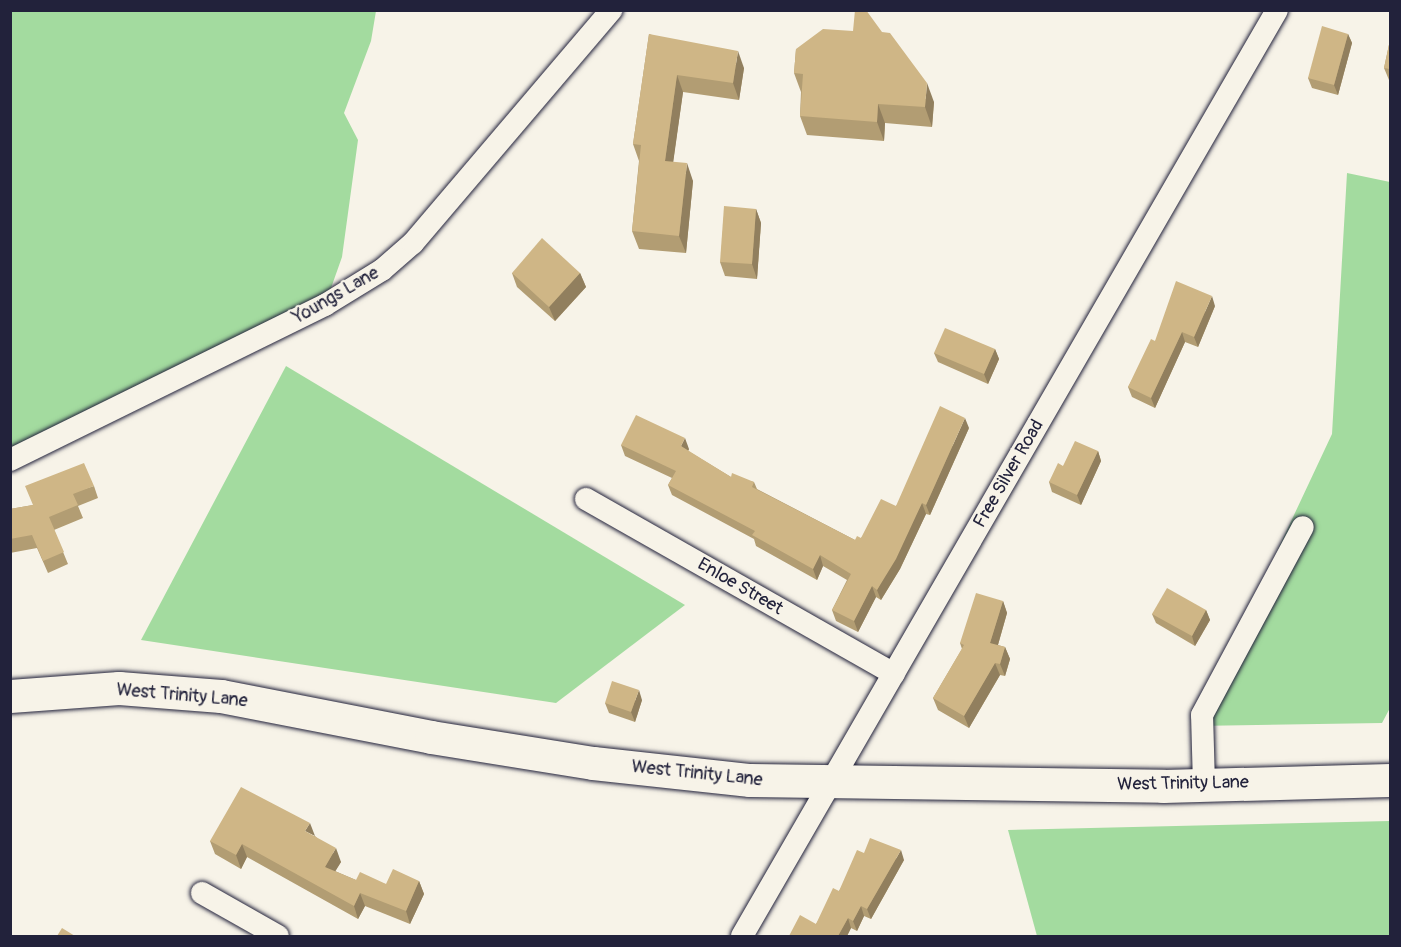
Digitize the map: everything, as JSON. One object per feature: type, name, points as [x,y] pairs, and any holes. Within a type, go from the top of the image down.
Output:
[{"type":"main road","name":"West Trinity Lane","points":[[10,696],[119,688],[221,696],[432,737],[593,763],[750,780],[827,784],[1204,784],[1390,780]]},
{"type":"street","name":"Youngs Lane","points":[[10,459],[297,319],[382,270],[412,243],[611,10]]},
{"type":"street","name":"Free Silver Road","points":[[742,936],[827,784],[894,674],[1277,10]]},
{"type":"street","name":"Enloe Street","points":[[586,499],[894,674]]},
{"type":"street","points":[[1204,784],[1202,715],[1303,527]]},
{"type":"street","points":[[202,893],[278,936]]},
{"type":"green space","points":[[11,11],[376,11],[371,41],[344,113],[358,140],[342,257],[325,305],[11,458]]},
{"type":"green space","points":[[1347,173],[1390,182],[1390,708],[1382,723],[1195,726],[1332,434]]},
{"type":"green space","points":[[286,366],[685,605],[556,703],[141,640]]},
{"type":"green space","points":[[1390,821],[1390,936],[1037,936],[1008,830]]},
{"type":"building","points":[[855,10],[866,10],[882,32],[890,33],[927,83],[925,107],[878,104],[877,122],[800,116],[803,74],[794,73],[796,49],[823,29],[853,31]]},
{"type":"building","points":[[1322,26],[1348,34],[1334,85],[1308,78]]},
{"type":"building","points":[[649,34],[738,51],[733,83],[677,75],[665,161],[687,163],[679,236],[632,231],[641,145],[633,144]]},
{"type":"building","points":[[1390,40],[1390,69],[1384,68]]},
{"type":"building","points":[[724,206],[756,209],[752,264],[720,262]]},
{"type":"building","points":[[542,238],[580,273],[549,307],[512,273]]},
{"type":"building","points":[[1176,281],[1212,296],[1194,337],[1182,332],[1151,398],[1128,387],[1151,339],[1155,341]]},
{"type":"building","points":[[945,328],[995,349],[984,374],[934,353]]},
{"type":"building","points":[[940,406],[965,418],[926,505],[922,503],[896,559],[877,590],[872,586],[854,621],[832,610],[851,574],[820,555],[813,569],[752,535],[755,531],[668,485],[676,471],[621,445],[636,415],[685,438],[681,446],[731,477],[732,473],[754,482],[752,487],[855,540],[857,536],[861,538],[881,499],[896,506]]},
{"type":"building","points":[[1075,441],[1098,451],[1077,495],[1049,482],[1058,463],[1063,466]]},
{"type":"building","points":[[84,463],[94,486],[73,494],[78,505],[49,517],[64,552],[43,561],[32,535],[10,539],[10,509],[33,505],[25,486]]},
{"type":"building","points":[[1167,588],[1206,610],[1192,636],[1152,614]]},
{"type":"building","points":[[976,593],[1003,601],[990,643],[1005,647],[1000,664],[995,663],[964,716],[933,698],[964,645],[960,643]]},
{"type":"building","points":[[612,681],[639,690],[631,712],[605,703]]},
{"type":"building","points":[[241,787],[310,823],[305,831],[336,848],[325,867],[356,880],[360,872],[386,884],[393,869],[419,881],[406,911],[360,893],[354,906],[242,844],[236,855],[210,841]]},
{"type":"building","points":[[870,838],[901,850],[867,909],[861,906],[853,921],[848,918],[838,936],[789,936],[800,915],[816,924],[833,888],[839,891],[857,850],[864,853]]},
{"type":"building","points":[[62,928],[75,936],[57,936]]}]
